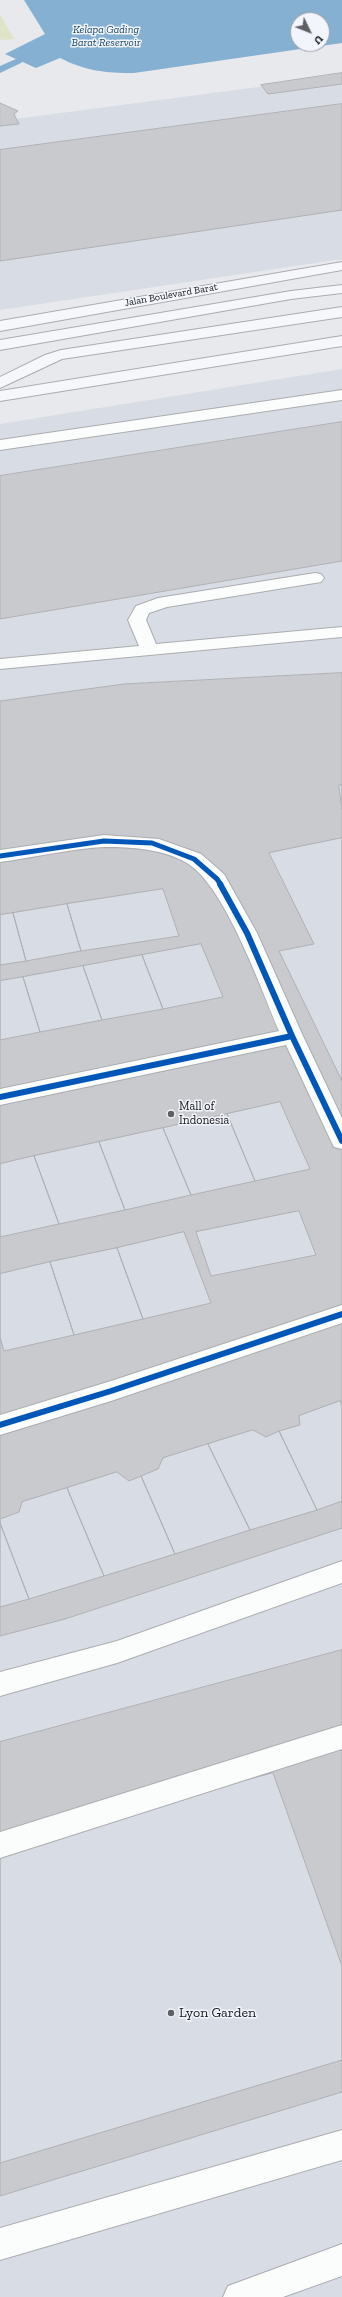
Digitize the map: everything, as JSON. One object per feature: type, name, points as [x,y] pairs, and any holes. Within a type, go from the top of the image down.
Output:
[{"type":"main road","name":"Jalan Boulevard Barat","points":[[0,326],[342,266]]},
{"type":"main road","points":[[0,345],[291,295],[342,289]]},
{"type":"main road","points":[[0,383],[50,358],[61,355],[342,312]]},
{"type":"main road","points":[[0,396],[342,341]]},
{"type":"street","points":[[0,445],[342,395]]},
{"type":"street","points":[[149,648],[137,620],[142,610],[164,602],[315,578]]},
{"type":"street","points":[[0,664],[149,648],[342,632]]},
{"type":"street","points":[[0,856],[104,841],[152,843],[194,859],[217,879],[247,933],[292,1036],[342,1141]]},
{"type":"street","points":[[0,1097],[292,1036]]},
{"type":"street","points":[[0,1425],[118,1388],[342,1314]]},
{"type":"street","points":[[0,1684],[117,1652],[342,1572]]},
{"type":"street","points":[[0,1845],[342,1737]]},
{"type":"street","points":[[0,2244],[342,2145]]},
{"type":"street","points":[[239,2297],[342,2260]]},
{"type":"shaded area","points":[[342,76],[342,259],[0,310],[0,121]]},
{"type":"shaded area","points":[[342,369],[342,2297],[0,2297],[0,424]]},
{"type":"green space","points":[[0,14],[14,39],[0,40]]},
{"type":"water","name":"Kelapa Gading Barat Reservoir","points":[[24,0],[342,0],[342,43],[330,45],[330,12],[290,12],[290,50],[134,73],[96,70],[78,66],[60,58],[36,68],[5,54],[45,34]]},
{"type":"building","points":[[342,73],[342,84],[268,94],[261,85]]},
{"type":"building","points":[[0,103],[18,111],[14,114],[19,124],[0,126]]},
{"type":"building","points":[[342,104],[342,210],[0,261],[0,150]]},
{"type":"building","points":[[342,422],[342,561],[0,619],[0,476]]},
{"type":"building","name":"Mall of Indonesia","points":[[342,673],[342,1528],[65,1619],[0,1636],[0,701],[124,684]]},
{"type":"building","points":[[339,785],[342,785],[342,809]]},
{"type":"building","points":[[342,838],[342,1081],[279,951],[314,944],[269,853]]},
{"type":"building","points":[[163,889],[179,936],[81,951],[67,904]]},
{"type":"building","points":[[67,904],[81,951],[26,961],[13,913]]},
{"type":"building","points":[[13,913],[26,961],[0,965],[0,915]]},
{"type":"building","points":[[201,944],[223,997],[163,1009],[142,955]]},
{"type":"building","points":[[142,955],[163,1009],[102,1020],[83,966]]},
{"type":"building","points":[[83,966],[102,1020],[40,1032],[23,977]]},
{"type":"building","points":[[23,977],[40,1032],[0,1040],[0,981]]},
{"type":"building","points":[[280,1102],[310,1169],[255,1181],[227,1114]]},
{"type":"building","points":[[227,1114],[255,1181],[191,1195],[163,1128]]},
{"type":"building","points":[[163,1128],[191,1195],[125,1210],[99,1142]]},
{"type":"building","points":[[99,1142],[125,1210],[59,1224],[34,1156]]},
{"type":"building","points":[[34,1156],[59,1224],[0,1237],[0,1164]]},
{"type":"building","points":[[299,1211],[316,1255],[211,1276],[196,1232]]},
{"type":"building","points":[[184,1232],[211,1303],[143,1319],[117,1248]]},
{"type":"building","points":[[117,1248],[143,1319],[74,1335],[50,1262]]},
{"type":"building","points":[[50,1262],[74,1335],[4,1351],[0,1337],[0,1274]]},
{"type":"building","points":[[340,1401],[342,1406],[342,1501],[317,1510],[279,1431],[300,1425],[299,1416]]},
{"type":"building","points":[[253,1430],[266,1437],[279,1431],[317,1510],[250,1530],[208,1444]]},
{"type":"building","points":[[208,1444],[250,1530],[175,1554],[141,1476],[158,1469],[163,1458]]},
{"type":"building","points":[[117,1472],[129,1481],[141,1476],[175,1554],[104,1576],[67,1488]]},
{"type":"building","points":[[67,1488],[104,1576],[29,1599],[0,1523],[0,1519],[19,1512],[22,1502]]},
{"type":"building","points":[[0,1523],[29,1599],[0,1607]]},
{"type":"building","name":"Lyon Garden","points":[[342,1650],[342,2092],[0,2196],[0,1742]]},
{"type":"building","name":"Lyon Garden","points":[[273,1773],[342,1966],[342,2060],[0,2163],[0,1848]]},
{"type":"waterway","points":[[0,70],[18,61]]},
{"type":"cycle path","points":[[0,856],[104,841],[152,843],[194,859],[217,879],[247,933],[292,1036],[342,1141]]},
{"type":"cycle path","points":[[0,1097],[292,1036]]},
{"type":"cycle path","points":[[0,1425],[111,1391],[342,1314]]},
{"type":"place","name":"Mall of Indonesia","points":[[171,1114]]},
{"type":"place","name":"Lyon Garden","points":[[171,2013]]}]
